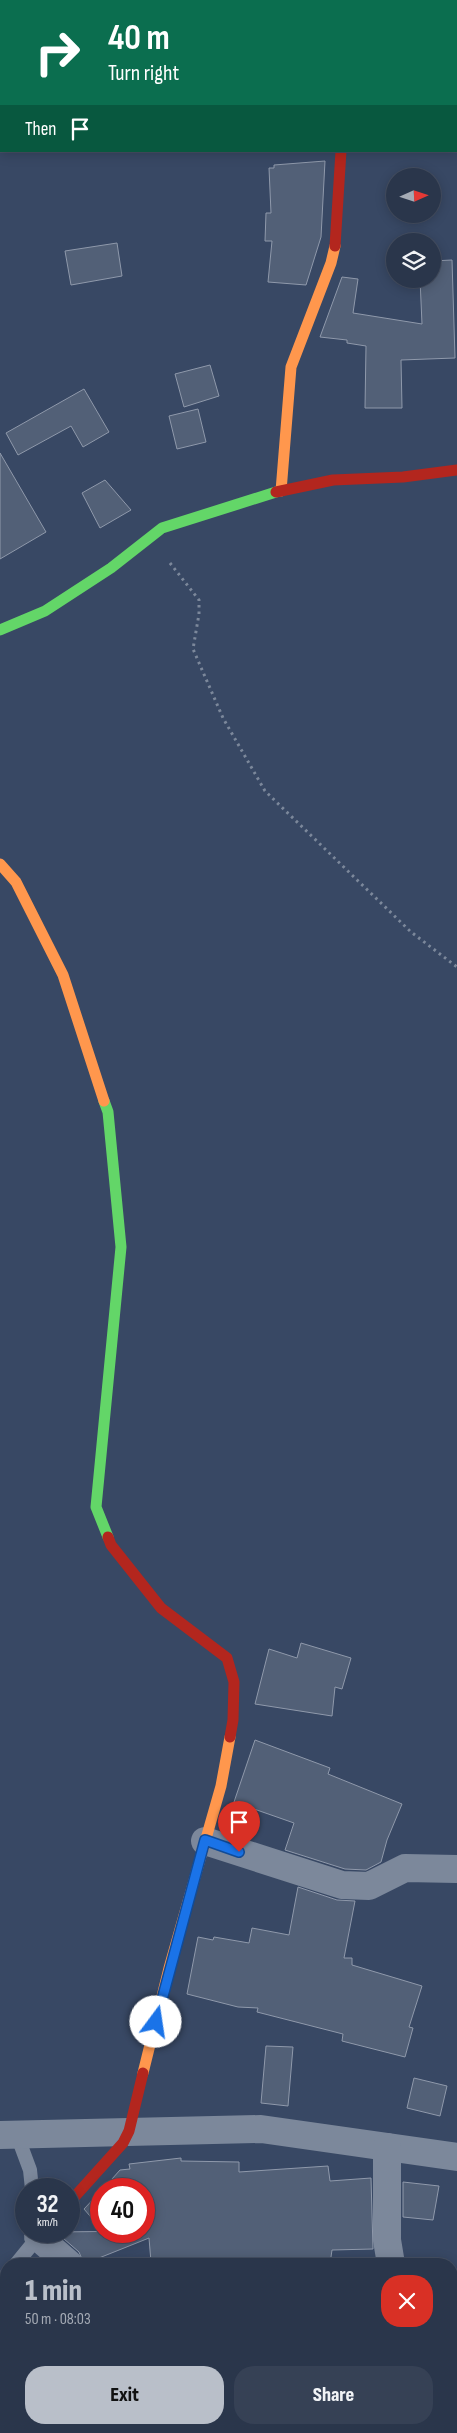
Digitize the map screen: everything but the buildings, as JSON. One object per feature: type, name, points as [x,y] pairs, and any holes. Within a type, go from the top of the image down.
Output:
[{"type":"street","points":[[280,491],[291,367],[331,263],[337,239],[341,152]]},
{"type":"street","points":[[0,630],[45,611],[111,568],[162,528],[280,491],[333,480],[403,477],[457,470]]},
{"type":"street","points":[[0,864],[16,882],[63,975],[108,1112],[120,1247],[96,1506],[111,1545],[161,1608],[227,1658],[234,1682],[233,1720],[221,1786],[169,1968],[129,2131],[123,2143],[80,2190]]},
{"type":"street","points":[[205,1840],[342,1885],[369,1886],[405,1868],[457,1869]]},
{"type":"street","points":[[9,2135],[129,2131],[261,2130],[457,2157]]},
{"type":"street","points":[[387,2147],[387,2240],[390,2258]]},
{"type":"street","points":[[49,2243],[63,2258]]},
{"type":"lane","points":[[9,2135],[30,2170],[31,2178]]},
{"type":"lane","points":[[20,2258],[32,2243]]},
{"type":"path","points":[[150,537],[199,600],[200,614],[192,649],[223,718],[265,791],[410,932],[457,967]]},
{"type":"traffic: fast","points":[[0,630],[45,611],[111,568],[162,528],[276,492]]},
{"type":"traffic: fast","points":[[104,1101],[108,1112],[121,1247],[96,1507],[108,1537]]},
{"type":"traffic: slow","points":[[281,491],[291,367],[331,263],[335,246]]},
{"type":"traffic: slow","points":[[0,864],[16,882],[63,975],[104,1101]]},
{"type":"traffic: slow","points":[[143,2073],[169,1968],[221,1786],[230,1737]]},
{"type":"traffic: jam","points":[[335,246],[341,152]]},
{"type":"traffic: jam","points":[[276,492],[333,480],[403,477],[457,470]]},
{"type":"traffic: jam","points":[[108,1537],[111,1545],[161,1608],[227,1658],[234,1682],[233,1720],[230,1737]]},
{"type":"traffic: jam","points":[[80,2191],[123,2143],[129,2131],[143,2073]]},
{"type":"route","points":[[156,2022],[205,1840],[239,1852]]}]
